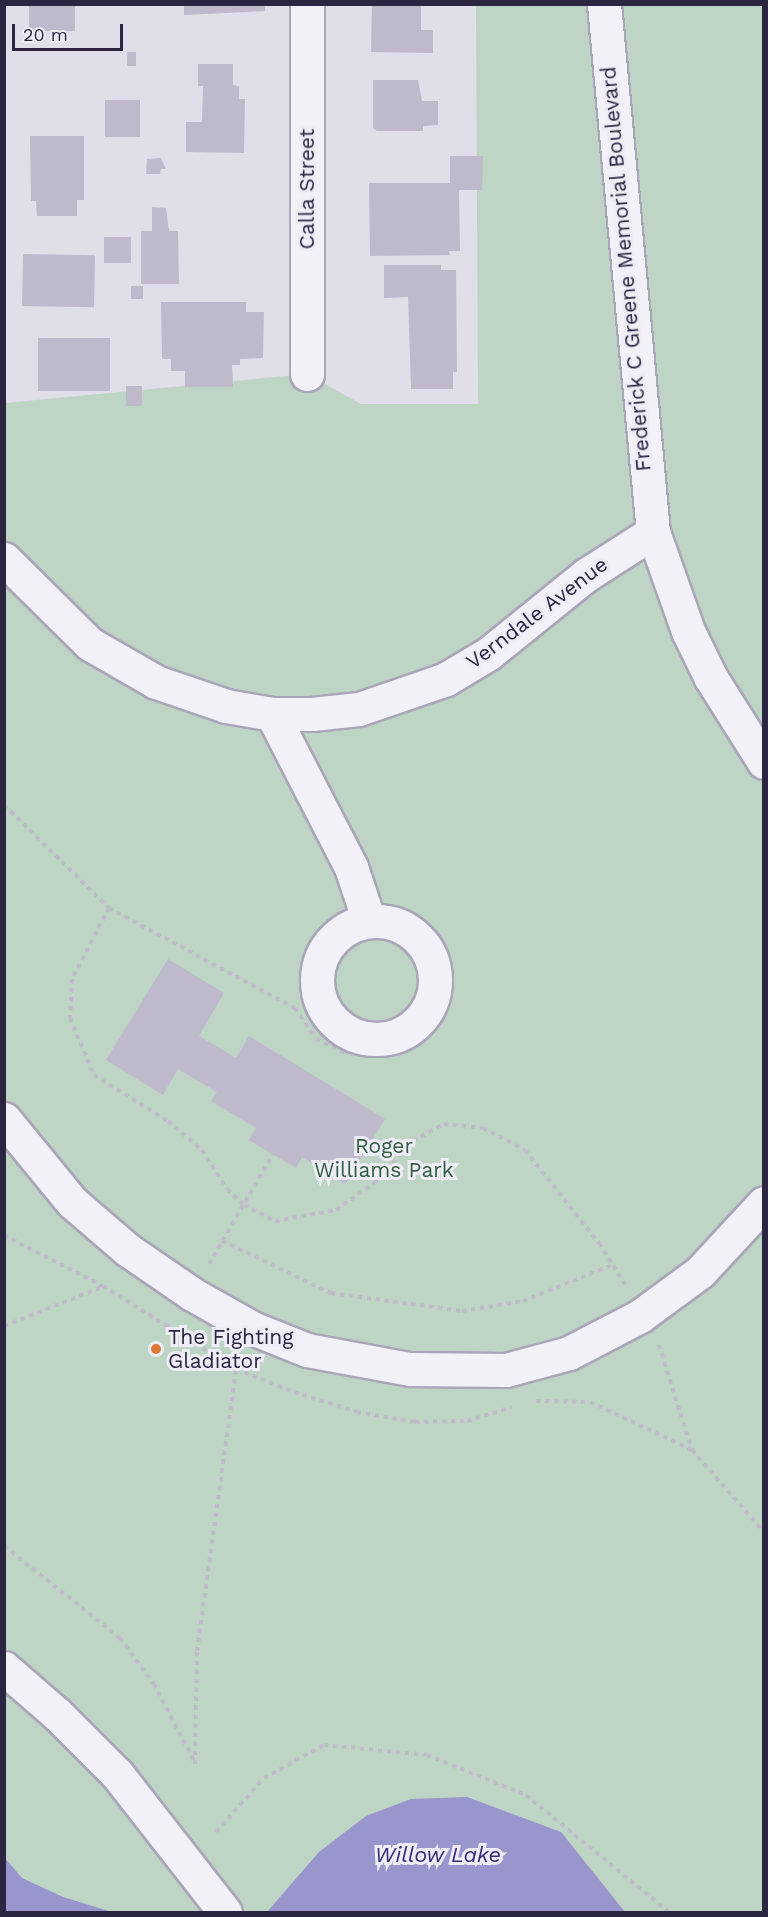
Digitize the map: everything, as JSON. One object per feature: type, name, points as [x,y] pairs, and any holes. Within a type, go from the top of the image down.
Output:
[{"type":"street","name":"Calla Street","points":[[307,4],[307,374]]},
{"type":"street","name":"Frederick C Greene Memorial Boulevard","points":[[604,4],[646,483],[653,532],[688,632],[711,678],[764,762]]},
{"type":"street","name":"Verndale Avenue","points":[[4,559],[58,616],[108,657],[192,697],[272,714],[359,709],[446,679],[488,654],[586,575],[653,532]]},
{"type":"street","points":[[272,714],[351,867],[369,921]]},
{"type":"street","points":[[369,921],[395,924],[416,935],[434,965],[435,987],[426,1012],[404,1032],[371,1040],[354,1035],[326,1012],[317,976],[325,949],[334,937],[369,921]]},
{"type":"street","points":[[4,1119],[72,1202],[128,1250],[220,1310],[307,1350],[431,1371],[506,1370],[569,1353],[640,1316],[700,1272],[764,1203]]},
{"type":"street","points":[[4,1668],[57,1714],[117,1774],[225,1912]]},
{"type":"path","points":[[4,805],[109,908],[295,1008],[316,1039],[345,1053],[354,1035]]},
{"type":"path","points":[[109,908],[72,979],[70,1018],[94,1075],[168,1121],[202,1150],[227,1189],[244,1205],[275,1221],[336,1210],[374,1183],[414,1141],[444,1124],[483,1128],[525,1150],[612,1265],[640,1316],[657,1341],[692,1450],[764,1532]]},
{"type":"path","points":[[207,1268],[273,1154]]},
{"type":"path","points":[[222,1241],[331,1293],[453,1311],[493,1308],[523,1301],[612,1265]]},
{"type":"path","points":[[4,1326],[103,1286]]},
{"type":"path","points":[[4,1546],[120,1638],[154,1684],[195,1764],[197,1651],[236,1370]]},
{"type":"path","points":[[531,1401],[590,1402],[692,1450]]},
{"type":"path","points":[[415,1422],[467,1421],[520,1405]]},
{"type":"path","points":[[216,1832],[264,1778],[324,1745],[427,1755],[526,1795],[669,1912]]},
{"type":"green space","name":"Roger Williams Park","points":[[476,5],[763,5],[763,1912],[5,1912],[5,403],[307,374],[361,404],[478,404]]},
{"type":"water","name":"Willow Lake","points":[[467,1797],[561,1832],[625,1912],[267,1912],[319,1852],[366,1816],[411,1799]]},
{"type":"water","points":[[4,1857],[22,1878],[63,1897],[112,1912],[5,1912]]},
{"type":"building","points":[[29,4],[75,4],[75,31],[29,31]]},
{"type":"building","points":[[184,4],[265,4],[265,11],[184,15]]},
{"type":"building","points":[[372,4],[421,4],[421,30],[433,30],[433,53],[371,52]]},
{"type":"building","points":[[127,52],[136,52],[136,66],[127,66]]},
{"type":"building","points":[[198,64],[233,64],[233,85],[239,86],[239,99],[245,99],[244,153],[186,152],[186,122],[202,122],[203,86],[198,86]]},
{"type":"building","points":[[373,80],[418,80],[422,101],[438,101],[438,125],[423,126],[423,131],[377,131],[373,128]]},
{"type":"building","points":[[105,100],[140,100],[140,137],[105,137]]},
{"type":"building","points":[[30,136],[84,136],[84,200],[77,200],[77,216],[37,216],[36,201],[31,201]]},
{"type":"building","points":[[450,156],[483,156],[482,190],[459,190],[460,251],[449,251],[450,255],[370,256],[369,183],[450,183]]},
{"type":"building","points":[[161,158],[166,169],[161,169],[160,174],[146,174],[147,159]]},
{"type":"building","points":[[152,207],[166,208],[169,231],[178,231],[179,284],[141,284],[141,231],[152,231]]},
{"type":"building","points":[[104,237],[131,237],[131,263],[104,263]]},
{"type":"building","points":[[23,254],[95,255],[94,307],[22,306]]},
{"type":"building","points":[[384,265],[441,265],[441,270],[456,270],[457,372],[453,372],[453,389],[411,389],[408,297],[384,298]]},
{"type":"building","points":[[131,286],[143,286],[143,299],[131,299]]},
{"type":"building","points":[[161,302],[246,302],[246,312],[264,312],[263,358],[240,359],[240,365],[232,365],[233,387],[185,387],[185,371],[171,371],[171,359],[162,359]]},
{"type":"building","points":[[38,338],[110,338],[110,391],[38,391]]},
{"type":"building","points":[[126,386],[142,386],[142,406],[126,406]]},
{"type":"building","points":[[168,959],[224,993],[199,1036],[236,1058],[249,1036],[385,1119],[345,1184],[302,1157],[296,1168],[249,1140],[256,1128],[211,1101],[217,1092],[178,1069],[163,1095],[106,1060]]},
{"type":"place","name":"The Fighting Gladiator","points":[[156,1349]]}]
